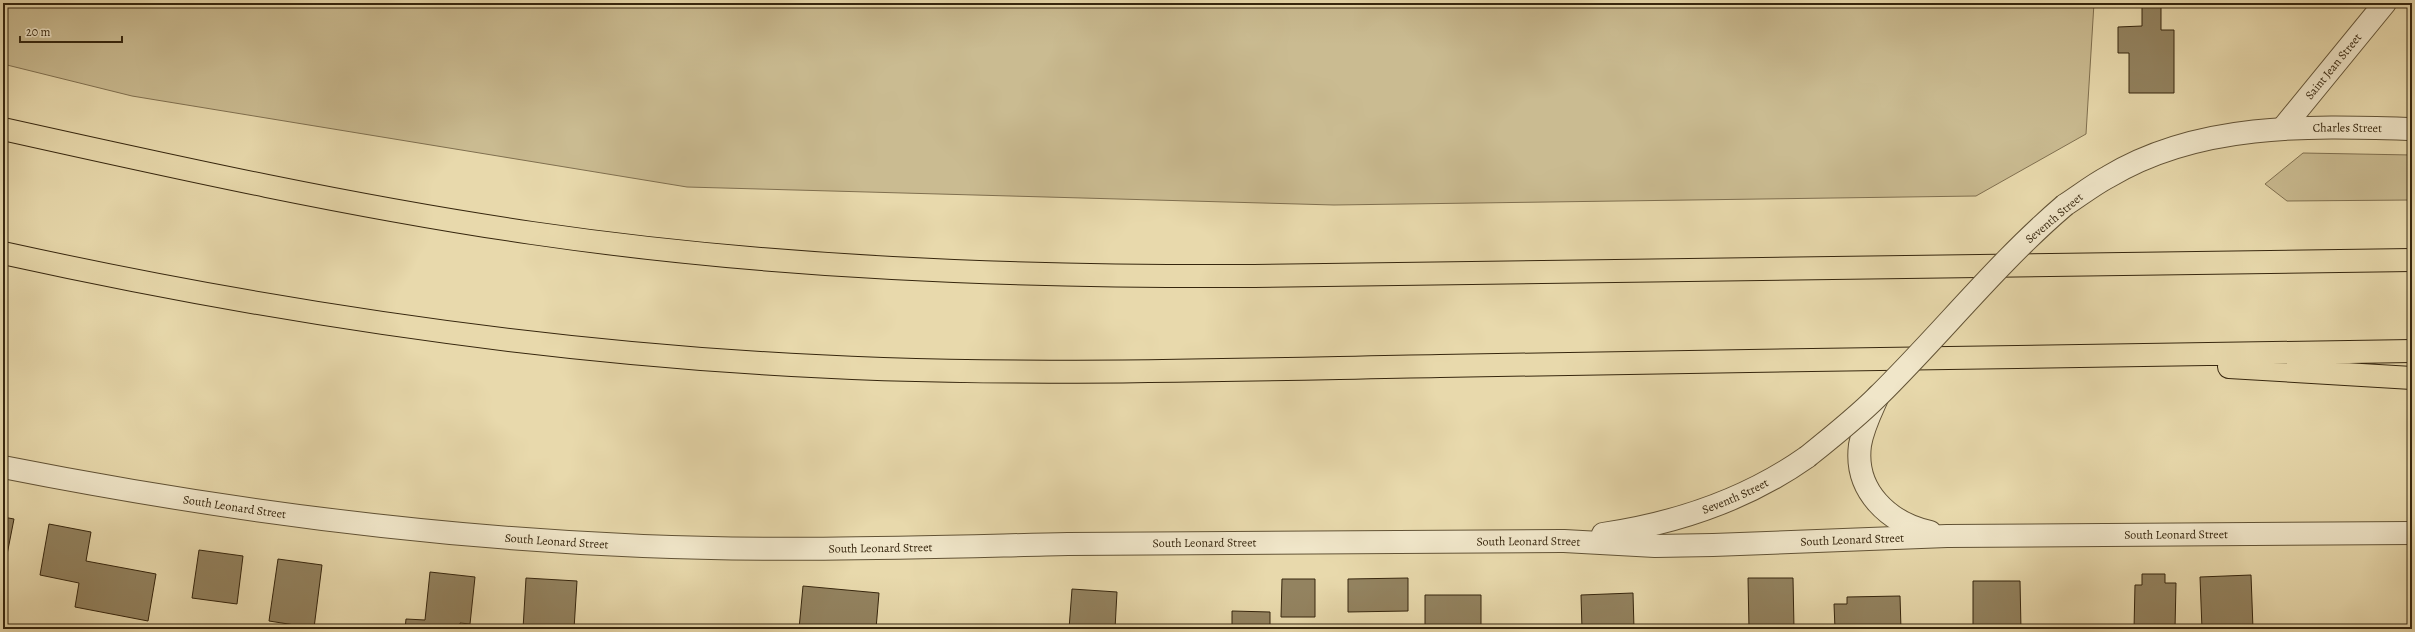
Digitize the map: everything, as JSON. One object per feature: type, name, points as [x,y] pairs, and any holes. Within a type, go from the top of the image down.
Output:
[{"type":"highway","points":[[3,129],[293,191],[532,233],[762,259],[893,268],[1093,276],[1231,276],[2355,259],[2412,260]]},
{"type":"highway","points":[[3,253],[277,308],[516,343],[758,363],[887,370],[1132,372],[2412,351]]},
{"type":"highway","points":[[2355,259],[2412,255]]},
{"type":"highway","points":[[2052,356],[2412,378]]},
{"type":"street","name":"Saint Jean Street","points":[[2282,129],[2385,3]]},
{"type":"street","name":"Charles Street","points":[[2282,129],[2335,127],[2412,129]]},
{"type":"street","name":"Seventh Street","points":[[1564,541],[1649,525],[1718,505],[1779,477],[1808,457],[1844,428],[1879,395],[2016,251],[2065,206],[2109,176],[2161,152],[2216,136],[2282,129]]},
{"type":"street","name":"Seventh Street","points":[[1879,395],[1864,428],[1860,446],[1861,471],[1868,491],[1884,510],[1902,523],[1947,536]]},
{"type":"street","name":"South Leonard Street","points":[[3,467],[151,496],[321,520],[408,530],[646,546],[879,548],[1564,541],[1656,546],[1947,536],[2412,532]]},
{"type":"shaded area","points":[[3,3],[2094,3],[2086,134],[1976,196],[1334,205],[687,187],[132,96],[3,64]]},
{"type":"shaded area","points":[[2303,153],[2412,155],[2412,200],[2287,201],[2265,184]]},
{"type":"building","points":[[2142,4],[2161,4],[2161,30],[2174,30],[2174,93],[2129,93],[2129,53],[2118,53],[2118,27],[2142,26]]},
{"type":"building","points":[[3,517],[14,519],[3,575]]},
{"type":"building","points":[[49,524],[91,532],[86,561],[156,574],[148,621],[75,607],[79,583],[40,575]]},
{"type":"building","points":[[199,550],[243,556],[237,604],[192,598]]},
{"type":"building","points":[[278,559],[322,565],[314,628],[269,621]]},
{"type":"building","points":[[430,572],[475,577],[470,624],[460,623],[460,629],[405,629],[406,619],[425,620]]},
{"type":"building","points":[[2142,574],[2165,574],[2165,583],[2176,583],[2175,629],[2134,629],[2135,585],[2142,585]]},
{"type":"building","points":[[2251,575],[2253,629],[2202,629],[2200,577]]},
{"type":"building","points":[[526,578],[577,581],[574,629],[523,629]]},
{"type":"building","points":[[1408,578],[1408,611],[1348,612],[1348,579]]},
{"type":"building","points":[[1748,578],[1793,578],[1794,629],[1749,629]]},
{"type":"building","points":[[1282,579],[1315,579],[1315,617],[1281,617]]},
{"type":"building","points":[[1973,581],[2020,581],[2021,629],[1973,629]]},
{"type":"building","points":[[803,586],[879,593],[876,629],[799,629]]},
{"type":"building","points":[[1072,589],[1117,592],[1115,629],[1069,629]]},
{"type":"building","points":[[1633,593],[1634,629],[1582,629],[1581,595]]},
{"type":"building","points":[[1425,595],[1481,595],[1481,629],[1425,629]]},
{"type":"building","points":[[1900,596],[1901,629],[1835,629],[1834,604],[1847,604],[1847,597]]},
{"type":"building","points":[[1232,611],[1270,612],[1270,629],[1232,629]]}]
